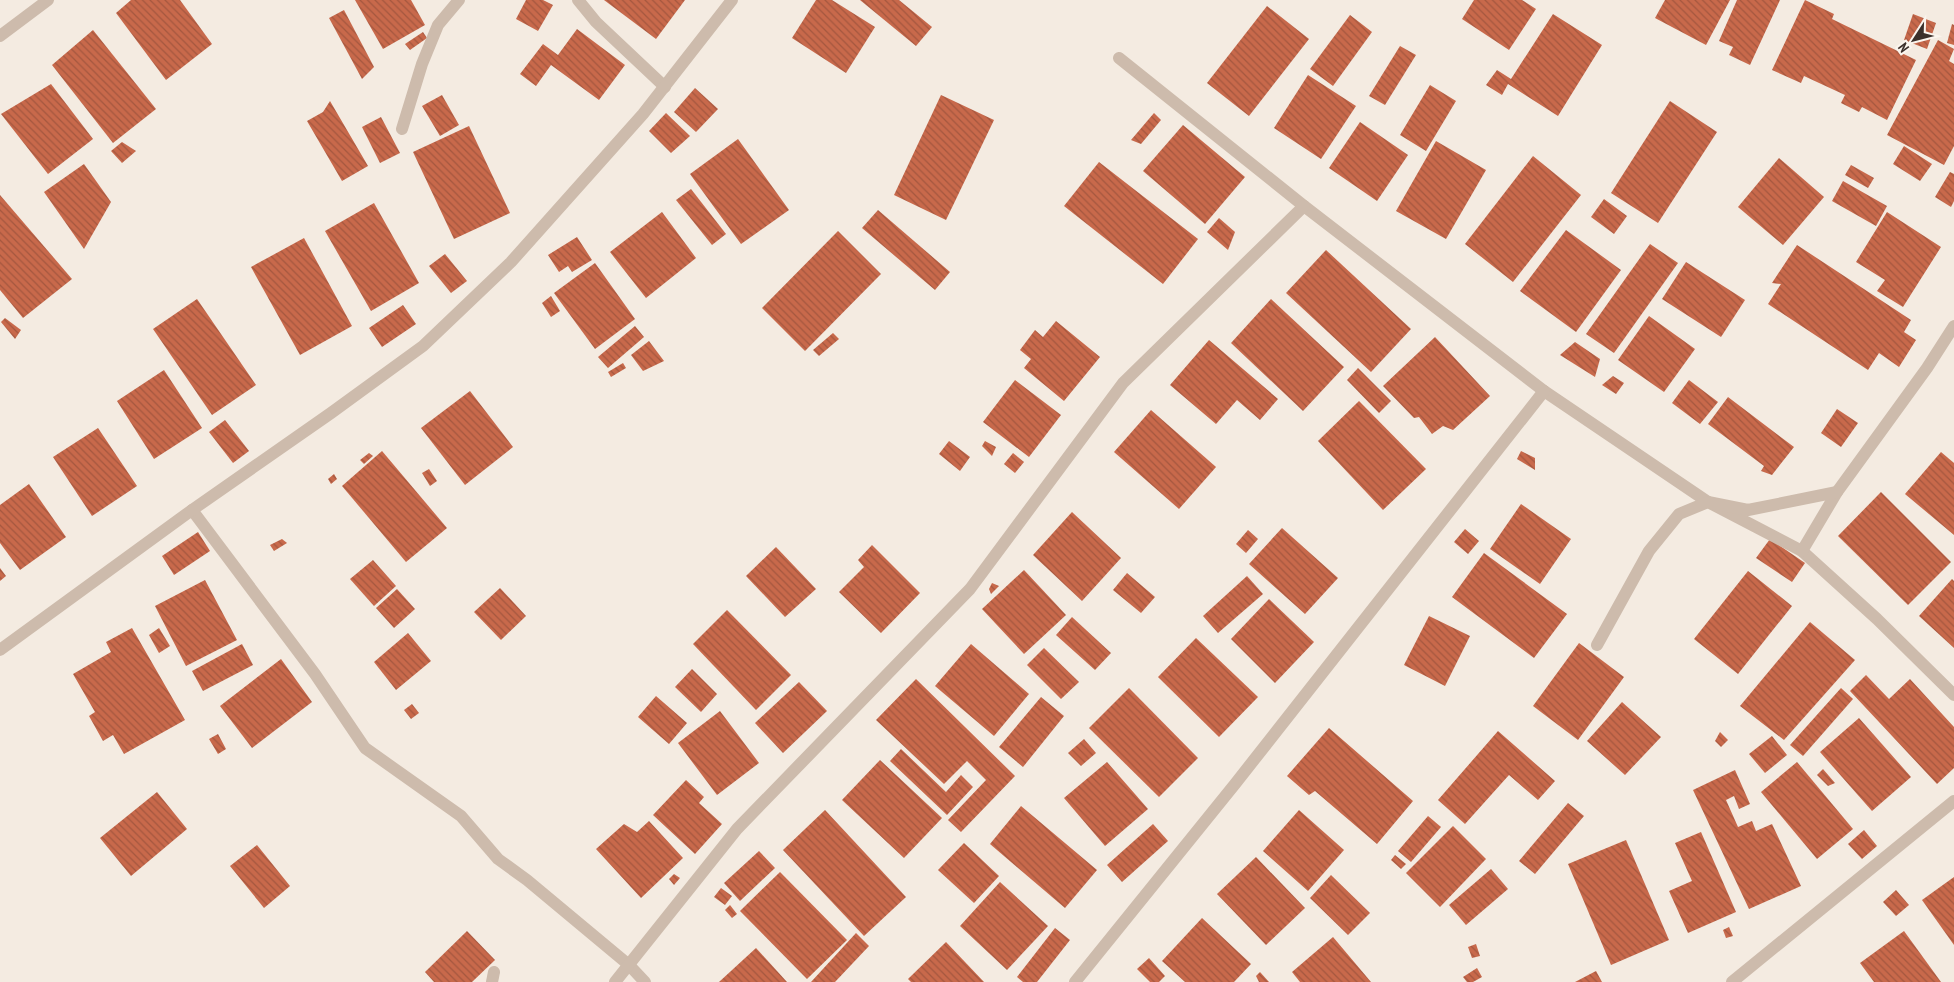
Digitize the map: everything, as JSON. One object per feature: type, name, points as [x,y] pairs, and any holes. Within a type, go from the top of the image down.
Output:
[{"type":"street","points":[[0,36],[48,0]]},
{"type":"street","points":[[402,129],[422,64],[438,25],[459,0]]},
{"type":"street","points":[[578,0],[596,22],[665,87]]},
{"type":"street","points":[[0,650],[192,510],[423,346],[511,262],[643,114],[732,0]]},
{"type":"street","points":[[1119,58],[1304,206],[1544,391],[1708,502],[1802,551],[1877,619],[1954,695]]},
{"type":"street","points":[[615,982],[737,829],[970,589],[1123,383],[1304,206]]},
{"type":"street","points":[[1802,551],[1837,492],[1927,368],[1954,326]]},
{"type":"street","points":[[1075,982],[1235,784],[1544,391]]},
{"type":"street","points":[[1597,645],[1649,551],[1679,514],[1708,502],[1748,510],[1837,492]]},
{"type":"street","points":[[192,510],[316,674],[365,748],[461,816],[498,859],[527,880],[629,965],[645,982]]},
{"type":"street","points":[[1732,982],[1954,801]]},
{"type":"building","points":[[131,0],[180,0],[212,44],[166,80],[116,13]]},
{"type":"building","points":[[355,0],[411,0],[425,25],[383,49]]},
{"type":"building","points":[[526,0],[543,0],[553,5],[538,31],[516,19]]},
{"type":"building","points":[[604,0],[685,0],[656,39]]},
{"type":"building","points":[[816,0],[832,0],[875,27],[846,73],[792,38]]},
{"type":"building","points":[[860,0],[899,0],[932,27],[916,46]]},
{"type":"building","points":[[1474,0],[1522,0],[1536,9],[1509,50],[1462,19]]},
{"type":"building","points":[[1665,0],[1730,0],[1706,45],[1655,18]]},
{"type":"building","points":[[1737,0],[1780,0],[1750,65],[1729,55],[1733,47],[1719,41]]},
{"type":"building","points":[[1805,0],[1834,14],[1832,19],[1916,60],[1887,120],[1862,107],[1859,112],[1841,103],[1845,95],[1804,76],[1801,83],[1772,70]]},
{"type":"building","points":[[1267,6],[1309,39],[1249,116],[1207,83]]},
{"type":"building","points":[[344,10],[374,67],[362,79],[329,18]]},
{"type":"building","points":[[1553,14],[1602,45],[1558,116],[1508,84],[1502,95],[1486,85],[1497,70],[1511,79]]},
{"type":"building","points":[[1913,14],[1936,23],[1927,49],[1904,40]]},
{"type":"building","points":[[1350,15],[1372,32],[1333,86],[1310,69]]},
{"type":"building","points":[[1952,24],[1954,25],[1954,45],[1947,43]]},
{"type":"building","points":[[577,29],[625,65],[599,100],[551,65],[536,86],[520,74],[543,44],[558,55]]},
{"type":"building","points":[[93,30],[156,109],[113,143],[52,65]]},
{"type":"building","points":[[423,32],[427,38],[410,50],[405,44]]},
{"type":"building","points":[[1938,40],[1954,49],[1949,61],[1954,64],[1954,146],[1944,165],[1887,135]]},
{"type":"building","points":[[1400,46],[1416,55],[1385,105],[1369,96]]},
{"type":"building","points":[[1308,75],[1356,106],[1321,159],[1274,128]]},
{"type":"building","points":[[51,84],[93,139],[48,174],[1,114]]},
{"type":"building","points":[[1430,85],[1456,101],[1426,151],[1400,135]]},
{"type":"building","points":[[695,88],[718,109],[696,132],[674,112]]},
{"type":"building","points":[[442,95],[459,125],[440,136],[422,106]]},
{"type":"building","points":[[941,95],[994,120],[946,220],[894,195]]},
{"type":"building","points":[[330,101],[368,166],[342,181],[307,121],[323,112]]},
{"type":"building","points":[[1670,101],[1717,132],[1658,223],[1611,193]]},
{"type":"building","points":[[666,113],[690,136],[671,153],[649,131]]},
{"type":"building","points":[[1154,113],[1161,120],[1141,144],[1131,140]]},
{"type":"building","points":[[381,117],[400,153],[380,163],[362,127]]},
{"type":"building","points":[[1360,122],[1408,155],[1377,201],[1329,168]]},
{"type":"building","points":[[1183,125],[1245,177],[1205,224],[1143,171]]},
{"type":"building","points":[[469,126],[510,213],[454,239],[413,152]]},
{"type":"building","points":[[738,139],[789,210],[741,244],[690,174]]},
{"type":"building","points":[[1436,141],[1486,170],[1446,239],[1396,211]]},
{"type":"building","points":[[122,142],[136,151],[122,163],[111,151]]},
{"type":"building","points":[[1904,146],[1932,164],[1920,181],[1893,164]]},
{"type":"building","points":[[1533,156],[1581,195],[1513,282],[1465,244]]},
{"type":"building","points":[[1779,158],[1824,197],[1783,245],[1738,207]]},
{"type":"building","points":[[1099,162],[1198,239],[1163,284],[1064,206]]},
{"type":"building","points":[[84,164],[111,202],[84,249],[44,192]]},
{"type":"building","points":[[1851,165],[1874,178],[1868,188],[1845,175]]},
{"type":"building","points":[[1950,172],[1954,174],[1954,201],[1951,207],[1935,197]]},
{"type":"building","points":[[1843,181],[1887,206],[1876,226],[1832,201]]},
{"type":"building","points":[[691,189],[726,234],[712,245],[676,200]]},
{"type":"building","points":[[0,195],[72,279],[23,318],[0,290]]},
{"type":"building","points":[[1604,199],[1627,216],[1614,234],[1591,217]]},
{"type":"building","points":[[374,203],[419,283],[371,311],[325,231]]},
{"type":"building","points":[[878,210],[950,272],[935,290],[862,228]]},
{"type":"building","points":[[662,212],[696,258],[646,298],[610,252]]},
{"type":"building","points":[[1887,212],[1941,247],[1903,307],[1877,291],[1885,280],[1856,262]]},
{"type":"building","points":[[1219,218],[1235,232],[1228,250],[1207,232]]},
{"type":"building","points":[[1566,230],[1621,270],[1576,332],[1520,291]]},
{"type":"building","points":[[838,231],[881,274],[805,351],[762,308]]},
{"type":"building","points":[[577,237],[592,260],[572,272],[568,266],[559,272],[548,255]]},
{"type":"building","points":[[304,238],[352,326],[300,355],[251,267]]},
{"type":"building","points":[[1650,244],[1678,263],[1614,353],[1586,334]]},
{"type":"building","points":[[1797,245],[1911,320],[1904,332],[1916,340],[1899,367],[1879,353],[1868,370],[1768,304],[1781,284],[1772,283]]},
{"type":"building","points":[[1326,250],[1411,329],[1371,372],[1286,293]]},
{"type":"building","points":[[445,254],[467,281],[451,293],[429,266]]},
{"type":"building","points":[[1686,262],[1745,300],[1721,337],[1662,299]]},
{"type":"building","points":[[595,263],[635,319],[595,349],[554,293]]},
{"type":"building","points":[[551,296],[560,311],[551,317],[542,303]]},
{"type":"building","points":[[197,299],[256,385],[212,415],[153,329]]},
{"type":"building","points":[[1271,299],[1344,367],[1303,411],[1231,343]]},
{"type":"building","points":[[403,305],[416,324],[382,347],[369,328]]},
{"type":"building","points":[[1649,316],[1695,349],[1664,392],[1618,360]]},
{"type":"building","points":[[5,318],[21,330],[15,339],[1,322]]},
{"type":"building","points":[[1056,321],[1100,357],[1064,401],[1024,368],[1031,359],[1020,350],[1035,330],[1043,337]]},
{"type":"building","points":[[635,326],[644,337],[608,368],[598,357]]},
{"type":"building","points":[[833,333],[839,339],[819,356],[813,350]]},
{"type":"building","points":[[1435,337],[1490,396],[1453,430],[1443,426],[1432,434],[1419,417],[1414,418],[1383,386]]},
{"type":"building","points":[[1209,340],[1278,399],[1260,420],[1237,400],[1216,424],[1170,385]]},
{"type":"building","points":[[649,341],[664,361],[643,371],[631,355]]},
{"type":"building","points":[[1575,342],[1600,359],[1595,377],[1560,355]]},
{"type":"building","points":[[623,363],[626,368],[611,377],[608,372]]},
{"type":"building","points":[[1358,368],[1391,401],[1379,413],[1347,380]]},
{"type":"building","points":[[164,370],[202,428],[154,459],[117,401]]},
{"type":"building","points":[[1613,376],[1624,383],[1616,394],[1602,385]]},
{"type":"building","points":[[1015,380],[1061,415],[1029,457],[983,422]]},
{"type":"building","points":[[1689,380],[1718,402],[1700,424],[1672,403]]},
{"type":"building","points":[[470,391],[513,447],[465,485],[421,428]]},
{"type":"building","points":[[1728,397],[1794,447],[1772,475],[1761,471],[1764,466],[1708,424]]},
{"type":"building","points":[[1359,401],[1426,469],[1383,510],[1318,441]]},
{"type":"building","points":[[1837,409],[1858,423],[1841,447],[1821,433]]},
{"type":"building","points":[[1151,410],[1216,467],[1179,509],[1114,452]]},
{"type":"building","points":[[225,420],[249,451],[233,463],[209,432]]},
{"type":"building","points":[[98,428],[137,486],[92,516],[53,457]]},
{"type":"building","points":[[949,441],[970,457],[960,471],[939,454]]},
{"type":"building","points":[[985,441],[996,447],[992,456],[982,446]]},
{"type":"building","points":[[382,451],[447,528],[406,562],[342,486]]},
{"type":"building","points":[[1521,451],[1535,458],[1535,470],[1517,459]]},
{"type":"building","points":[[1941,452],[1954,463],[1954,535],[1905,494]]},
{"type":"building","points":[[369,453],[373,456],[364,464],[360,460]]},
{"type":"building","points":[[1013,453],[1024,462],[1015,473],[1004,464]]},
{"type":"building","points":[[429,469],[437,481],[430,486],[422,473]]},
{"type":"building","points":[[334,474],[337,479],[331,484],[328,479]]},
{"type":"building","points":[[29,484],[66,537],[20,570],[0,543],[0,505]]},
{"type":"building","points":[[1881,492],[1951,562],[1908,605],[1838,536]]},
{"type":"building","points":[[1521,504],[1571,539],[1540,584],[1490,549]]},
{"type":"building","points":[[1072,512],[1121,558],[1082,601],[1033,555]]},
{"type":"building","points":[[1282,528],[1338,578],[1305,614],[1249,564]]},
{"type":"building","points":[[1465,529],[1479,541],[1468,554],[1454,542]]},
{"type":"building","points":[[1248,530],[1258,539],[1246,553],[1236,544]]},
{"type":"building","points":[[198,532],[210,551],[174,575],[162,556]]},
{"type":"building","points":[[282,539],[287,543],[274,551],[270,545]]},
{"type":"building","points":[[1770,539],[1805,563],[1792,582],[1756,558]]},
{"type":"building","points":[[872,545],[920,593],[881,633],[839,592],[864,567],[858,560]]},
{"type":"building","points":[[776,547],[816,589],[785,617],[746,576]]},
{"type":"building","points":[[1484,553],[1567,614],[1534,658],[1452,597]]},
{"type":"building","points":[[373,560],[396,586],[374,606],[350,579]]},
{"type":"building","points":[[0,568],[6,576],[0,581]]},
{"type":"building","points":[[1024,570],[1066,615],[1024,654],[982,609]]},
{"type":"building","points":[[1748,571],[1792,606],[1738,674],[1694,639]]},
{"type":"building","points":[[1127,573],[1155,597],[1141,613],[1113,590]]},
{"type":"building","points":[[1247,576],[1263,594],[1218,633],[1203,616]]},
{"type":"building","points":[[1952,579],[1954,581],[1954,648],[1919,616]]},
{"type":"building","points":[[205,580],[237,640],[186,666],[155,606]]},
{"type":"building","points":[[992,583],[999,586],[991,594],[989,589]]},
{"type":"building","points":[[500,588],[526,616],[501,640],[474,612]]},
{"type":"building","points":[[397,589],[415,609],[394,628],[376,608]]},
{"type":"building","points":[[1269,599],[1314,642],[1275,683],[1231,639]]},
{"type":"building","points":[[727,610],[791,675],[756,710],[693,644]]},
{"type":"building","points":[[1429,616],[1470,636],[1445,686],[1404,665]]},
{"type":"building","points":[[1072,617],[1111,653],[1095,670],[1056,635]]},
{"type":"building","points":[[1810,622],[1855,660],[1784,740],[1740,706]]},
{"type":"building","points":[[132,628],[185,720],[124,754],[113,735],[103,741],[89,716],[95,712],[73,674],[111,652],[106,642]]},
{"type":"building","points":[[159,628],[170,646],[159,653],[149,635]]},
{"type":"building","points":[[408,633],[431,661],[396,690],[374,662]]},
{"type":"building","points":[[1196,638],[1258,697],[1219,737],[1158,677]]},
{"type":"building","points":[[1579,643],[1624,677],[1578,740],[1533,706]]},
{"type":"building","points":[[242,644],[253,665],[203,691],[192,671]]},
{"type":"building","points":[[971,644],[1029,694],[994,736],[935,686]]},
{"type":"building","points":[[1044,648],[1079,682],[1061,699],[1027,665]]},
{"type":"building","points":[[281,659],[312,702],[252,748],[220,706]]},
{"type":"building","points":[[692,669],[717,694],[701,712],[675,687]]},
{"type":"building","points":[[1866,675],[1889,699],[1910,679],[1954,727],[1954,768],[1937,784],[1850,691]]},
{"type":"building","points":[[916,679],[1015,776],[961,832],[948,820],[986,780],[967,761],[944,784],[876,720]]},
{"type":"building","points":[[799,682],[827,711],[783,753],[755,723]]},
{"type":"building","points":[[1129,688],[1198,758],[1159,797],[1089,728]]},
{"type":"building","points":[[1841,688],[1853,699],[1803,756],[1790,745]]},
{"type":"building","points":[[656,696],[687,723],[669,744],[638,717]]},
{"type":"building","points":[[1041,697],[1064,716],[1023,767],[999,747]]},
{"type":"building","points":[[1622,702],[1661,737],[1625,775],[1587,741]]},
{"type":"building","points":[[412,704],[419,713],[411,719],[404,710]]},
{"type":"building","points":[[720,711],[759,763],[717,795],[678,743]]},
{"type":"building","points":[[1859,718],[1911,777],[1872,811],[1820,752]]},
{"type":"building","points":[[1329,728],[1413,801],[1377,844],[1315,791],[1309,795],[1287,776]]},
{"type":"building","points":[[1498,731],[1555,781],[1538,800],[1509,775],[1465,824],[1438,800]]},
{"type":"building","points":[[1720,732],[1728,740],[1721,747],[1715,741]]},
{"type":"building","points":[[218,734],[226,749],[218,754],[209,739]]},
{"type":"building","points":[[1772,736],[1787,755],[1765,773],[1749,754]]},
{"type":"building","points":[[1084,739],[1096,753],[1081,766],[1068,753]]},
{"type":"building","points":[[901,749],[946,792],[961,775],[973,787],[947,815],[890,761]]},
{"type":"building","points":[[880,760],[942,818],[904,858],[842,800]]},
{"type":"building","points":[[1107,762],[1148,809],[1105,846],[1064,798]]},
{"type":"building","points":[[1797,762],[1853,829],[1817,859],[1761,792]]},
{"type":"building","points":[[1823,769],[1835,783],[1828,786],[1817,775]]},
{"type":"building","points":[[1735,770],[1750,804],[1739,809],[1734,796],[1726,800],[1738,827],[1752,821],[1756,831],[1772,824],[1801,886],[1749,909],[1693,790]]},
{"type":"building","points":[[686,780],[704,797],[699,803],[722,824],[695,854],[653,815]]},
{"type":"building","points":[[157,792],[187,829],[131,876],[100,838]]},
{"type":"building","points":[[1568,803],[1584,816],[1535,874],[1519,861]]},
{"type":"building","points":[[1021,806],[1097,870],[1065,908],[990,844]]},
{"type":"building","points":[[825,810],[906,897],[864,936],[783,850]]},
{"type":"building","points":[[1299,810],[1344,850],[1308,891],[1263,851]]},
{"type":"building","points":[[1428,816],[1441,827],[1411,862],[1398,851]]},
{"type":"building","points":[[649,821],[683,858],[641,898],[596,849],[624,824],[637,832]]},
{"type":"building","points":[[1153,824],[1168,841],[1122,882],[1107,865]]},
{"type":"building","points":[[1453,826],[1486,859],[1440,907],[1406,873]]},
{"type":"building","points":[[1864,830],[1877,846],[1862,859],[1848,844]]},
{"type":"building","points":[[1701,832],[1736,912],[1688,933],[1669,891],[1692,881],[1675,843]]},
{"type":"building","points":[[1626,840],[1669,940],[1611,965],[1568,864]]},
{"type":"building","points":[[964,843],[999,876],[974,903],[938,870]]},
{"type":"building","points":[[257,845],[290,886],[264,908],[230,866]]},
{"type":"building","points":[[759,851],[775,868],[740,901],[724,883]]},
{"type":"building","points":[[1395,855],[1406,864],[1401,869],[1391,860]]},
{"type":"building","points":[[1256,857],[1305,908],[1266,945],[1217,894]]},
{"type":"building","points":[[1491,869],[1508,889],[1466,925],[1449,905]]},
{"type":"building","points":[[780,872],[847,940],[807,979],[740,911]]},
{"type":"building","points":[[674,874],[680,878],[674,885],[669,879]]},
{"type":"building","points":[[1331,875],[1370,913],[1348,935],[1310,898]]},
{"type":"building","points":[[1954,877],[1954,945],[1922,900]]},
{"type":"building","points":[[1000,882],[1048,926],[1007,970],[960,926]]},
{"type":"building","points":[[721,888],[732,896],[725,905],[714,897]]},
{"type":"building","points":[[1896,890],[1909,905],[1896,916],[1883,902]]},
{"type":"building","points":[[730,905],[737,914],[732,918],[725,910]]},
{"type":"building","points":[[1202,918],[1251,964],[1234,982],[1185,982],[1162,961]]},
{"type":"building","points":[[1729,927],[1733,936],[1726,938],[1723,930]]},
{"type":"building","points":[[1055,928],[1070,940],[1037,982],[1023,982],[1017,977]]},
{"type":"building","points":[[467,931],[495,960],[472,982],[434,982],[425,972]]},
{"type":"building","points":[[1904,931],[1941,982],[1874,982],[1860,963]]},
{"type":"building","points":[[856,933],[869,946],[835,982],[811,982]]},
{"type":"building","points":[[1333,937],[1371,982],[1300,982],[1292,972]]},
{"type":"building","points":[[946,942],[984,982],[911,982],[908,979]]},
{"type":"building","points":[[1476,944],[1480,956],[1472,958],[1468,947]]},
{"type":"building","points":[[756,948],[787,982],[719,982]]},
{"type":"building","points":[[1149,958],[1165,976],[1159,982],[1150,982],[1137,969]]},
{"type":"building","points":[[1477,968],[1482,977],[1473,982],[1467,982],[1463,977]]},
{"type":"building","points":[[1596,971],[1602,982],[1575,982]]},
{"type":"building","points":[[1260,972],[1269,982],[1259,982],[1256,976]]}]
